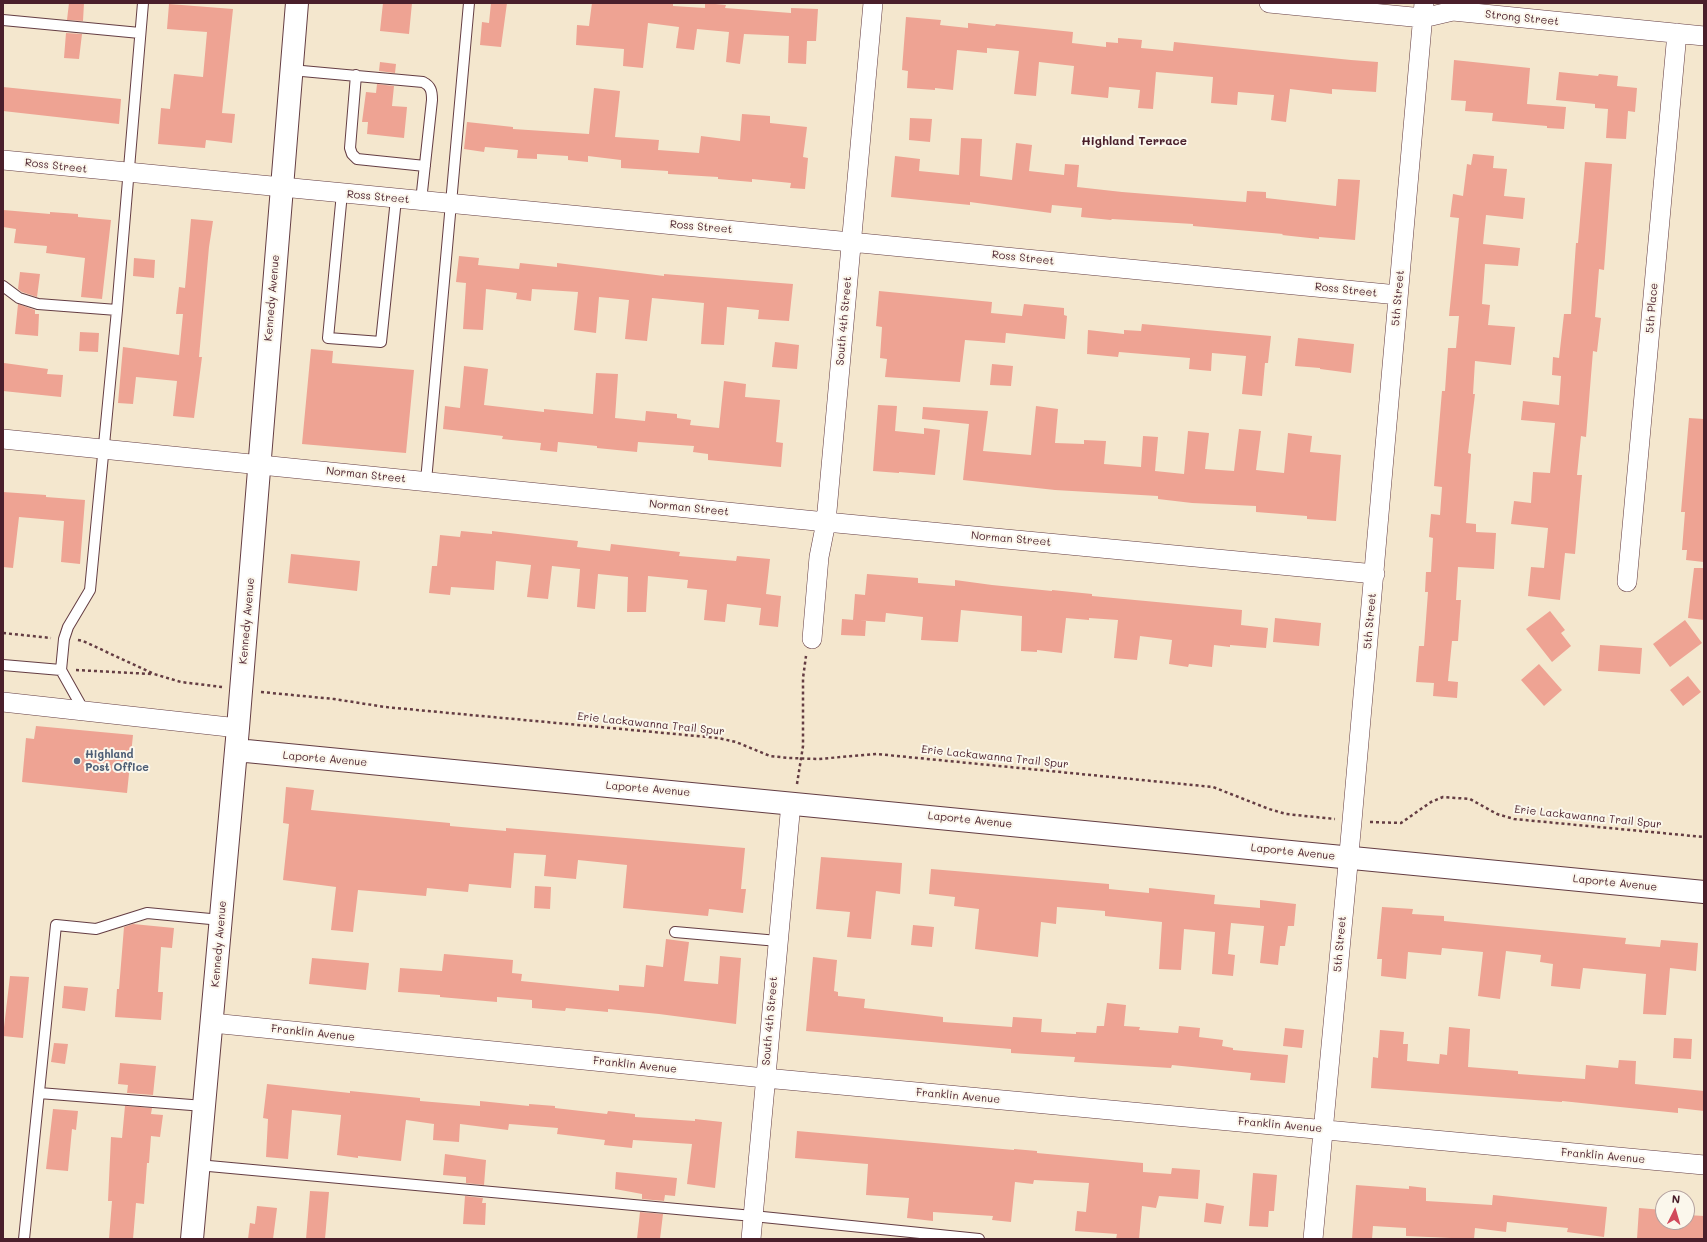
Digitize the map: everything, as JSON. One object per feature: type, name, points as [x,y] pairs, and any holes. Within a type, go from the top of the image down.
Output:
[{"type":"street","name":"Kennedy Avenue","points":[[192,1239],[238,728],[297,3]]},
{"type":"street","name":"South 4th Street","points":[[812,639],[819,557],[826,522],[873,3]]},
{"type":"street","name":"Strong Street","points":[[1269,3],[1424,11],[1453,11],[1704,36]]},
{"type":"street","name":"5th Street","points":[[1313,1239],[1352,821],[1424,11]]},
{"type":"street","name":"5th Place","points":[[1627,582],[1677,33]]},
{"type":"street","name":"Ross Street","points":[[3,160],[1398,295]]},
{"type":"street","name":"Norman Street","points":[[3,439],[826,522],[1374,574]]},
{"type":"street","points":[[3,706],[84,711],[238,728]]},
{"type":"street","name":"Laporte Avenue","points":[[236,750],[1704,892]]},
{"type":"street","name":"South 4th Street","points":[[751,1239],[791,803]]},
{"type":"street","name":"Franklin Avenue","points":[[212,1023],[765,1078],[1704,1165]]},
{"type":"lane","points":[[84,711],[61,670],[64,639],[68,627],[90,590],[117,310],[143,3]]},
{"type":"lane","points":[[426,481],[469,3]]},
{"type":"lane","points":[[3,20],[140,33]]},
{"type":"lane","points":[[291,70],[423,82],[429,85],[432,92],[432,100],[421,201]]},
{"type":"lane","points":[[356,75],[350,148],[352,154],[357,159],[425,166]]},
{"type":"lane","points":[[342,193],[328,338],[381,342],[396,199]]},
{"type":"lane","points":[[3,286],[20,298],[38,304],[117,310]]},
{"type":"lane","points":[[3,665],[61,670]]},
{"type":"lane","points":[[24,1239],[56,925],[96,929],[147,912],[221,920]]},
{"type":"lane","points":[[675,932],[778,942]]},
{"type":"lane","points":[[39,1093],[204,1106]]},
{"type":"lane","points":[[198,1165],[753,1216],[979,1239]]},
{"type":"path","points":[[3,633],[83,641],[154,674],[181,682],[211,686]]},
{"type":"path","points":[[791,803],[800,773],[802,758],[804,667],[812,639]]},
{"type":"path","points":[[61,670],[154,674]]},
{"type":"path","name":"Erie Lackawanna Trail Spur","points":[[271,693],[334,699],[384,707],[718,738],[736,742],[770,756],[802,758],[877,754],[1213,787],[1286,814],[1352,821],[1385,824],[1401,823],[1431,802],[1443,797],[1456,797],[1470,799],[1497,814],[1514,819],[1704,837]]},
{"type":"building","points":[[69,3],[84,3],[83,21],[67,20]]},
{"type":"building","points":[[383,3],[412,3],[409,34],[380,31]]},
{"type":"building","points":[[491,3],[507,3],[501,47],[480,45],[482,22],[489,23]]},
{"type":"building","points":[[592,3],[673,3],[673,6],[705,8],[705,3],[726,5],[725,8],[791,13],[791,8],[818,9],[816,41],[807,41],[806,64],[788,63],[789,36],[744,34],[740,64],[726,62],[729,32],[697,29],[694,50],[676,48],[679,27],[648,23],[643,68],[623,66],[624,49],[576,45],[577,25],[589,26]]},
{"type":"building","points":[[169,4],[233,9],[222,113],[235,114],[232,143],[206,140],[205,148],[158,144],[161,108],[170,109],[174,74],[203,77],[207,32],[167,29]]},
{"type":"building","points":[[906,17],[941,20],[940,25],[968,28],[968,23],[995,26],[996,24],[1073,32],[1072,43],[1106,47],[1106,42],[1118,43],[1118,38],[1142,40],[1141,48],[1173,51],[1174,42],[1378,62],[1376,92],[1332,89],[1332,94],[1290,89],[1286,122],[1271,120],[1274,95],[1238,92],[1237,105],[1211,103],[1213,77],[1156,72],[1153,109],[1138,108],[1140,90],[1109,87],[1108,98],[1071,94],[1074,66],[1039,62],[1036,96],[1014,94],[1019,51],[987,48],[987,53],[957,50],[953,90],[935,88],[935,90],[907,88],[908,71],[902,70]]},
{"type":"building","points":[[66,33],[82,34],[79,59],[64,58]]},
{"type":"building","points":[[1454,60],[1530,68],[1527,104],[1566,107],[1564,129],[1492,121],[1493,113],[1465,111],[1466,101],[1451,100]]},
{"type":"building","points":[[380,62],[396,64],[395,73],[379,71]]},
{"type":"building","points":[[1559,72],[1598,76],[1599,74],[1618,76],[1617,86],[1637,88],[1635,112],[1628,111],[1626,139],[1606,138],[1608,109],[1595,108],[1595,104],[1556,100]]},
{"type":"building","points":[[377,84],[394,86],[392,106],[407,107],[404,138],[367,134],[368,122],[362,122],[366,92],[376,93]]},
{"type":"building","points":[[3,87],[121,99],[119,124],[3,111]]},
{"type":"building","points":[[594,88],[620,91],[615,137],[659,140],[658,150],[699,153],[701,136],[740,141],[742,114],[770,116],[770,123],[807,127],[803,157],[808,158],[805,189],[790,188],[791,183],[752,179],[752,182],[718,179],[718,177],[668,174],[668,171],[621,168],[621,160],[588,156],[588,162],[568,160],[568,156],[537,154],[537,159],[517,158],[518,150],[485,147],[484,152],[464,149],[467,122],[513,127],[513,129],[589,134]]},
{"type":"building","points":[[910,118],[932,119],[930,142],[909,140]]},
{"type":"building","points":[[961,138],[982,139],[980,176],[1012,180],[1016,143],[1032,145],[1029,171],[1064,175],[1065,164],[1079,165],[1077,187],[1122,192],[1246,202],[1247,191],[1266,192],[1266,198],[1336,206],[1338,179],[1360,180],[1355,240],[1319,237],[1319,239],[1282,235],[1283,234],[1193,226],[1193,224],[1081,217],[1082,208],[1052,205],[1051,213],[970,202],[970,205],[891,197],[895,156],[920,159],[919,171],[959,175]]},
{"type":"building","points":[[1473,154],[1494,156],[1493,168],[1507,169],[1504,196],[1525,198],[1523,219],[1486,215],[1483,244],[1520,248],[1518,266],[1485,264],[1482,304],[1490,305],[1488,325],[1515,327],[1511,365],[1475,361],[1473,394],[1475,394],[1468,453],[1471,454],[1466,523],[1476,524],[1476,532],[1496,533],[1494,569],[1458,567],[1456,600],[1461,600],[1458,641],[1452,641],[1448,681],[1458,682],[1457,698],[1433,696],[1434,683],[1416,682],[1419,646],[1424,646],[1428,592],[1425,592],[1426,572],[1431,572],[1433,538],[1429,537],[1431,514],[1440,515],[1442,487],[1434,486],[1442,391],[1445,391],[1448,348],[1456,348],[1459,316],[1449,316],[1459,218],[1450,217],[1453,194],[1463,196],[1467,164],[1471,165]]},
{"type":"building","points":[[1585,162],[1612,164],[1604,270],[1599,269],[1595,317],[1601,318],[1597,352],[1593,351],[1586,437],[1581,436],[1577,475],[1582,475],[1575,554],[1565,553],[1560,600],[1528,596],[1531,567],[1544,568],[1548,528],[1511,524],[1514,501],[1531,503],[1533,472],[1550,473],[1555,423],[1521,420],[1523,401],[1559,405],[1561,376],[1552,375],[1553,357],[1559,358],[1564,314],[1571,314],[1576,243],[1578,243]]},
{"type":"building","points":[[3,210],[50,214],[50,212],[78,214],[78,217],[111,220],[102,299],[81,297],[85,258],[46,253],[47,246],[14,243],[16,229],[3,227]]},
{"type":"building","points":[[191,219],[213,221],[209,247],[199,357],[202,357],[194,418],[173,416],[177,381],[136,377],[133,404],[118,403],[123,347],[179,355],[183,314],[176,314],[179,287],[185,288]]},
{"type":"building","points":[[459,256],[479,258],[478,265],[519,269],[520,263],[557,267],[557,263],[664,276],[664,274],[793,284],[789,321],[758,319],[759,310],[727,307],[724,345],[701,344],[704,303],[652,298],[647,341],[625,339],[629,300],[599,297],[596,333],[574,330],[578,292],[532,289],[531,301],[516,299],[517,293],[486,289],[483,330],[463,329],[466,283],[456,282]]},
{"type":"building","points":[[134,258],[155,260],[154,278],[133,276]]},
{"type":"building","points":[[20,272],[40,274],[37,297],[22,292],[18,289]]},
{"type":"building","points":[[879,291],[992,302],[991,313],[1022,316],[1024,304],[1064,308],[1064,315],[1067,316],[1065,339],[1006,333],[1005,343],[965,340],[960,382],[885,377],[887,359],[880,358],[882,327],[876,326]]},
{"type":"building","points":[[18,304],[35,310],[35,314],[39,314],[38,336],[15,334]]},
{"type":"building","points":[[1142,324],[1271,336],[1268,363],[1265,363],[1262,396],[1242,394],[1246,356],[1212,353],[1211,371],[1189,369],[1190,358],[1119,352],[1118,357],[1087,354],[1088,330],[1124,334],[1124,330],[1141,331]]},
{"type":"building","points":[[80,332],[99,333],[98,352],[79,351]]},
{"type":"building","points":[[1298,338],[1354,344],[1351,373],[1295,366]]},
{"type":"building","points":[[775,342],[799,345],[797,369],[772,367]]},
{"type":"building","points":[[311,349],[333,351],[332,363],[414,370],[406,453],[302,444]]},
{"type":"building","points":[[4,363],[48,369],[47,374],[63,375],[61,397],[3,391]]},
{"type":"building","points":[[992,364],[1013,366],[1011,386],[990,385]]},
{"type":"building","points":[[464,366],[488,369],[484,405],[544,412],[544,409],[593,414],[596,373],[618,374],[615,418],[645,421],[646,411],[677,414],[677,418],[691,420],[690,425],[719,428],[724,381],[746,384],[745,397],[780,400],[776,442],[783,443],[781,467],[708,460],[708,454],[693,452],[694,446],[638,442],[637,452],[558,442],[557,452],[540,450],[541,443],[502,439],[503,436],[443,429],[445,406],[460,408]]},
{"type":"building","points":[[878,405],[897,406],[895,431],[924,434],[924,428],[940,430],[935,475],[873,471]]},
{"type":"building","points":[[1036,406],[1058,409],[1055,443],[1084,444],[1084,440],[1106,441],[1104,464],[1141,467],[1143,436],[1158,437],[1155,471],[1184,474],[1188,431],[1209,433],[1205,469],[1234,471],[1239,429],[1261,431],[1256,470],[1284,473],[1288,433],[1312,436],[1310,452],[1341,455],[1336,521],[1307,519],[1307,516],[1256,512],[1256,506],[1192,503],[1158,499],[1158,496],[1055,490],[963,480],[969,424],[922,419],[923,407],[988,411],[983,451],[1031,455]]},
{"type":"building","points":[[1689,418],[1704,419],[1704,562],[1686,560],[1687,550],[1682,550],[1685,512],[1681,512]]},
{"type":"building","points":[[3,492],[85,500],[80,564],[61,562],[64,521],[19,517],[13,568],[3,567]]},
{"type":"building","points":[[461,531],[492,534],[492,531],[578,541],[577,547],[610,551],[611,544],[680,552],[679,556],[736,561],[737,556],[770,559],[766,594],[781,596],[778,627],[759,625],[761,608],[727,604],[725,622],[704,620],[707,590],[687,588],[688,580],[648,576],[646,612],[627,612],[628,577],[598,574],[595,609],[577,607],[580,569],[552,566],[548,599],[527,597],[531,565],[496,561],[494,590],[451,587],[450,595],[429,593],[432,566],[437,566],[440,535],[460,537]]},
{"type":"building","points":[[291,554],[360,561],[357,591],[288,583]]},
{"type":"building","points":[[1694,568],[1704,568],[1704,620],[1688,618]]},
{"type":"building","points":[[867,574],[918,578],[918,583],[955,586],[955,580],[992,585],[1092,594],[1092,596],[1242,610],[1241,625],[1268,628],[1266,648],[1214,645],[1212,667],[1189,664],[1188,667],[1169,664],[1172,640],[1140,636],[1137,660],[1114,658],[1118,620],[1066,618],[1062,653],[1037,650],[1037,652],[1021,651],[1022,616],[961,610],[958,642],[921,640],[923,617],[886,613],[885,622],[853,620],[855,594],[865,595]]},
{"type":"building","points":[[1550,611],[1565,630],[1561,633],[1571,646],[1552,662],[1526,629]]},
{"type":"building","points":[[1275,618],[1321,623],[1319,646],[1273,642]]},
{"type":"building","points":[[842,619],[866,621],[865,636],[841,635]]},
{"type":"building","points":[[1685,620],[1702,643],[1670,667],[1653,644]]},
{"type":"building","points":[[1600,645],[1642,648],[1640,674],[1598,671]]},
{"type":"building","points":[[1539,664],[1562,690],[1544,706],[1521,680]]},
{"type":"building","points":[[1688,676],[1701,692],[1683,706],[1670,690]]},
{"type":"building","name":"Highland Post Office","points":[[36,726],[133,735],[127,793],[22,782],[26,738],[34,739]]},
{"type":"building","points":[[286,787],[314,790],[311,810],[450,823],[450,826],[506,831],[506,828],[745,848],[741,889],[746,889],[743,913],[709,909],[708,916],[623,908],[627,865],[578,860],[576,879],[544,876],[546,855],[514,853],[511,888],[469,884],[468,892],[427,888],[426,896],[358,890],[353,932],[331,930],[336,887],[283,880],[289,824],[283,823]]},
{"type":"building","points":[[821,857],[902,863],[900,894],[876,891],[871,939],[847,937],[850,912],[816,909]]},
{"type":"building","points":[[931,869],[1109,884],[1109,889],[1149,893],[1149,888],[1215,895],[1214,904],[1260,908],[1260,900],[1296,904],[1294,926],[1288,926],[1285,946],[1280,946],[1278,965],[1260,963],[1264,926],[1231,923],[1228,954],[1235,955],[1233,976],[1212,974],[1215,932],[1184,929],[1181,970],[1159,969],[1162,922],[1105,916],[1105,911],[1057,907],[1056,924],[1041,922],[1038,957],[975,949],[979,909],[954,906],[955,897],[929,894]]},
{"type":"building","points":[[535,886],[551,887],[550,909],[534,908]]},
{"type":"building","points":[[1382,907],[1413,909],[1412,914],[1444,916],[1444,921],[1626,938],[1625,944],[1660,947],[1661,940],[1698,943],[1696,971],[1670,968],[1666,1015],[1643,1014],[1646,974],[1583,968],[1580,989],[1551,986],[1553,964],[1540,962],[1541,955],[1506,951],[1500,999],[1478,996],[1483,952],[1442,948],[1441,955],[1408,952],[1406,979],[1381,976],[1382,959],[1377,959]]},
{"type":"building","points":[[133,924],[174,928],[172,948],[161,947],[158,992],[163,992],[161,1020],[115,1017],[124,927]]},
{"type":"building","points":[[913,925],[934,927],[932,947],[911,945]]},
{"type":"building","points":[[666,939],[689,942],[684,981],[718,984],[720,956],[741,958],[736,1024],[608,1009],[608,1012],[566,1008],[565,1011],[532,1008],[532,1000],[497,997],[497,1002],[440,997],[440,995],[398,992],[400,968],[442,971],[444,954],[513,960],[512,973],[522,974],[521,981],[619,991],[619,985],[644,987],[646,965],[663,967]]},
{"type":"building","points":[[813,957],[837,960],[834,991],[838,992],[838,996],[865,999],[864,1008],[943,1017],[943,1022],[1012,1027],[1013,1017],[1042,1019],[1041,1032],[1076,1034],[1076,1032],[1096,1033],[1097,1026],[1104,1026],[1107,1003],[1126,1005],[1124,1026],[1140,1027],[1139,1030],[1178,1033],[1179,1026],[1200,1028],[1199,1037],[1223,1040],[1222,1046],[1233,1048],[1233,1050],[1288,1055],[1285,1083],[1250,1080],[1251,1073],[1172,1065],[1171,1068],[1074,1062],[1075,1057],[1011,1053],[1011,1049],[806,1031]]},
{"type":"building","points":[[312,958],[369,963],[366,990],[309,984]]},
{"type":"building","points":[[10,976],[29,977],[23,1038],[3,1036]]},
{"type":"building","points":[[64,986],[88,988],[85,1011],[62,1008]]},
{"type":"building","points":[[1449,1027],[1470,1029],[1468,1067],[1518,1071],[1518,1074],[1585,1079],[1586,1065],[1618,1068],[1619,1060],[1636,1061],[1635,1084],[1704,1091],[1704,1111],[1678,1108],[1678,1113],[1562,1101],[1371,1088],[1373,1057],[1378,1058],[1380,1030],[1404,1032],[1403,1044],[1408,1044],[1407,1061],[1439,1064],[1440,1054],[1447,1055]]},
{"type":"building","points":[[1285,1028],[1304,1030],[1302,1048],[1283,1046]]},
{"type":"building","points":[[1674,1038],[1692,1039],[1691,1059],[1673,1058]]},
{"type":"building","points":[[54,1043],[68,1044],[65,1064],[51,1062]]},
{"type":"building","points":[[120,1063],[156,1066],[153,1095],[127,1093],[128,1085],[118,1084]]},
{"type":"building","points":[[267,1084],[350,1093],[350,1091],[420,1098],[420,1101],[480,1106],[480,1101],[529,1106],[529,1104],[555,1106],[555,1108],[607,1114],[608,1111],[635,1114],[635,1117],[695,1121],[695,1119],[722,1122],[715,1188],[687,1184],[692,1144],[633,1140],[632,1148],[604,1145],[605,1140],[557,1134],[558,1128],[509,1124],[508,1130],[460,1124],[459,1142],[433,1140],[434,1124],[406,1120],[401,1161],[337,1155],[341,1115],[292,1110],[288,1159],[266,1157],[268,1119],[263,1118]]},
{"type":"building","points":[[125,1106],[152,1108],[151,1114],[163,1115],[160,1137],[151,1136],[149,1163],[147,1163],[144,1204],[136,1203],[133,1239],[109,1239],[112,1201],[108,1201],[111,1137],[122,1138]]},
{"type":"building","points":[[53,1109],[78,1111],[76,1130],[72,1129],[68,1171],[46,1169]]},
{"type":"building","points":[[797,1131],[1037,1151],[1037,1153],[1143,1163],[1143,1172],[1171,1174],[1172,1168],[1200,1170],[1198,1199],[1159,1196],[1156,1208],[1142,1206],[1139,1239],[1116,1239],[1117,1234],[1075,1231],[1077,1211],[1086,1212],[1089,1183],[1034,1180],[1033,1184],[1015,1182],[1011,1222],[992,1220],[993,1216],[933,1212],[933,1221],[907,1218],[909,1198],[866,1195],[868,1164],[795,1158]]},
{"type":"building","points":[[445,1154],[486,1160],[484,1185],[466,1183],[466,1177],[443,1175]]},
{"type":"building","points":[[616,1172],[677,1178],[675,1196],[665,1195],[664,1201],[642,1199],[642,1194],[615,1189]]},
{"type":"building","points":[[1253,1173],[1277,1175],[1274,1211],[1269,1211],[1268,1227],[1249,1226]]},
{"type":"building","points":[[1356,1185],[1409,1189],[1409,1186],[1426,1188],[1426,1201],[1492,1205],[1493,1195],[1607,1207],[1604,1237],[1567,1232],[1568,1228],[1507,1222],[1506,1232],[1475,1228],[1474,1239],[1406,1236],[1406,1228],[1373,1226],[1372,1239],[1352,1239]]},
{"type":"building","points":[[310,1191],[329,1192],[325,1239],[306,1239]]},
{"type":"building","points":[[465,1196],[483,1198],[482,1203],[486,1203],[485,1225],[463,1224]]},
{"type":"building","points":[[1206,1203],[1224,1206],[1221,1224],[1204,1222]]},
{"type":"building","points":[[257,1206],[277,1208],[273,1239],[248,1239],[250,1223],[255,1224]]},
{"type":"building","points":[[1639,1208],[1655,1209],[1655,1230],[1695,1230],[1695,1215],[1704,1216],[1704,1239],[1637,1239]]},
{"type":"building","points":[[640,1212],[663,1214],[660,1239],[637,1239]]},
{"type":"place","name":"Highland Post Office","points":[[77,761]]},
{"type":"district","name":"Highland Terrace","points":[[1134,141]]}]
